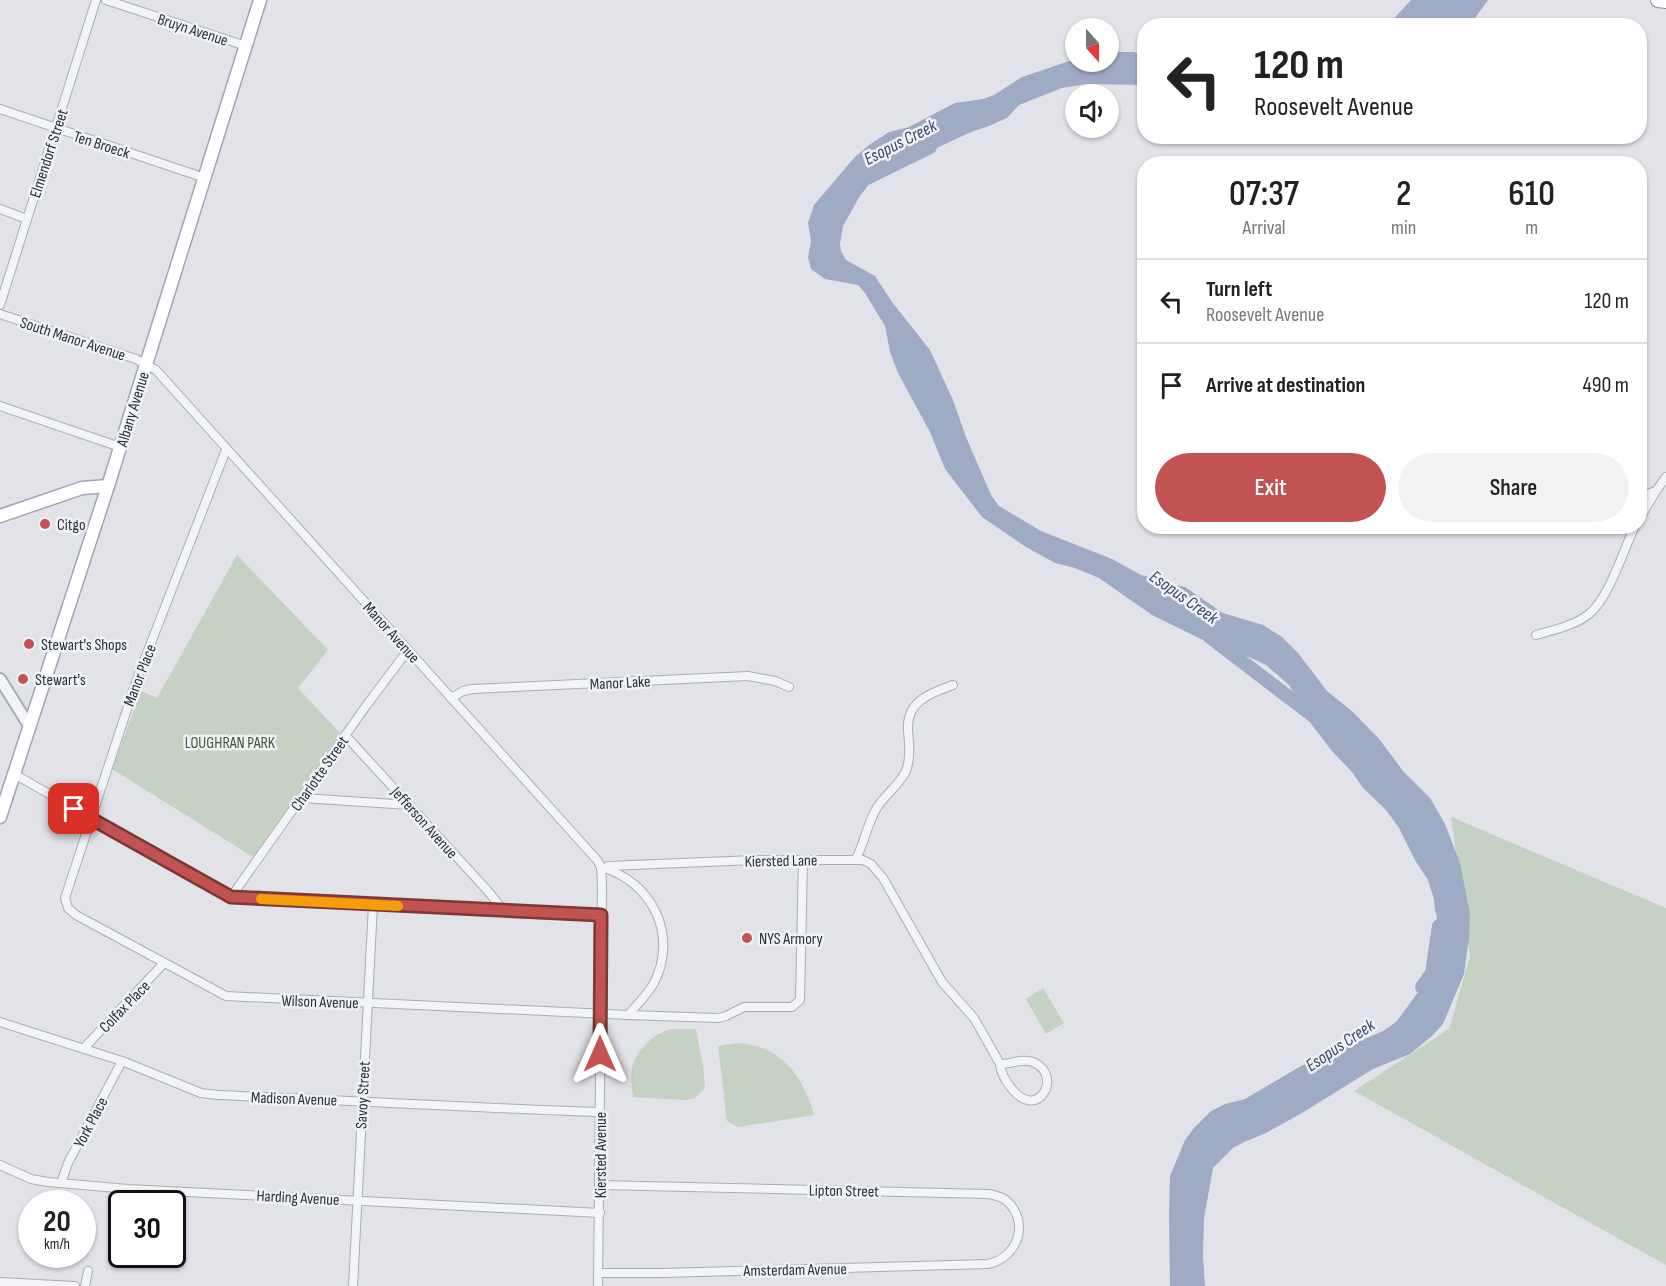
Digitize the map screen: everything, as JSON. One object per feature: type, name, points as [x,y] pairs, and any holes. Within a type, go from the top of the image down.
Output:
[{"type":"highway","points":[[1658,0],[1666,1]]},
{"type":"main road","name":"Albany Avenue","points":[[0,817],[108,486],[260,0]]},
{"type":"main road","points":[[0,516],[82,488],[108,486]]},
{"type":"street","name":"Elmendorf Street","points":[[0,305],[96,0]]},
{"type":"street","name":"Bruyn Avenue","points":[[106,0],[246,46]]},
{"type":"street","name":"Ten Broeck","points":[[0,109],[205,178]]},
{"type":"street","points":[[0,209],[27,219]]},
{"type":"street","name":"South Manor Avenue","points":[[0,314],[146,364]]},
{"type":"street","name":"Manor Avenue","points":[[146,364],[163,378],[279,506],[597,860],[600,867]]},
{"type":"street","points":[[0,406],[120,447]]},
{"type":"street","name":"Manor Place","points":[[66,903],[65,898],[137,679],[226,450]]},
{"type":"street","points":[[1647,506],[1666,477]]},
{"type":"street","points":[[1647,494],[1656,491]]},
{"type":"street","points":[[1536,635],[1573,623],[1589,614],[1602,599],[1631,534]]},
{"type":"street","name":"Charlotte Street","points":[[231,897],[408,650]]},
{"type":"street","name":"Manor Lake","points":[[451,698],[472,689],[748,676],[775,681],[789,687]]},
{"type":"street","points":[[0,679],[30,727]]},
{"type":"street","points":[[953,685],[925,696],[917,702],[908,726],[910,752],[905,772],[875,810],[856,859],[871,864],[883,878],[942,982],[974,1018],[1000,1064],[1006,1080],[1019,1097],[1030,1101],[1035,1100],[1047,1090],[1046,1075],[1035,1063],[1026,1061],[1000,1064]]},
{"type":"street","name":"Jefferson Avenue","points":[[345,735],[504,911]]},
{"type":"street","points":[[14,774],[231,897],[601,915],[600,867],[617,871],[630,879],[643,892],[660,923],[663,940],[658,972],[653,984],[628,1015]]},
{"type":"street","points":[[302,798],[409,805]]},
{"type":"street","name":"Kiersted Lane","points":[[600,867],[856,859]]},
{"type":"street","name":"Wilson Avenue","points":[[66,903],[76,915],[226,996],[601,1015],[718,1018],[744,1006],[792,1007],[800,1000],[803,860]]},
{"type":"street","name":"Savoy Street","points":[[353,1286],[373,905]]},
{"type":"street","name":"Kiersted Avenue","points":[[598,1286],[601,915]]},
{"type":"street","name":"Colfax Place","points":[[84,1048],[165,963]]},
{"type":"street","name":"Madison Avenue","points":[[0,1022],[122,1061],[201,1093],[492,1109],[600,1112]]},
{"type":"street","name":"York Place","points":[[61,1183],[68,1163],[122,1061]]},
{"type":"street","name":"Harding Avenue","points":[[0,1164],[31,1179],[128,1189],[600,1213]]},
{"type":"street","name":"Lipton Street","points":[[600,1185],[989,1194],[1007,1201],[1015,1212],[1019,1233],[1009,1256],[991,1264]]},
{"type":"street","name":"Amsterdam Avenue","points":[[599,1273],[991,1264]]},
{"type":"street","points":[[85,1286],[88,1271]]},
{"type":"street","points":[[0,1282],[75,1286]]},
{"type":"green space","name":"LOUGHRAN PARK","points":[[237,555],[328,650],[298,688],[340,733],[253,857],[112,769],[141,691],[157,698]]},
{"type":"green space","points":[[1451,817],[1666,908],[1666,1265],[1354,1091],[1449,1029],[1470,956]]},
{"type":"green space","points":[[1043,988],[1064,1023],[1046,1034],[1026,999]]},
{"type":"green space","points":[[672,1029],[696,1029],[705,1088],[695,1098],[685,1100],[633,1097],[631,1071],[634,1061],[647,1043],[659,1034]]},
{"type":"green space","points":[[737,1043],[753,1045],[766,1050],[788,1065],[803,1087],[814,1115],[738,1127],[727,1121],[718,1046]]},
{"type":"water","points":[[1411,0],[1488,0],[1475,18],[1394,18]]},
{"type":"water","points":[[1119,52],[1137,54],[1137,85],[1065,84],[1065,88],[1019,105],[1007,118],[926,153],[911,154],[886,166],[860,196],[843,226],[841,251],[846,260],[875,276],[892,302],[930,350],[953,400],[991,495],[999,506],[1041,531],[1112,559],[1141,575],[1185,587],[1223,613],[1263,625],[1282,637],[1298,653],[1327,691],[1353,712],[1380,740],[1403,771],[1430,798],[1445,824],[1460,863],[1470,914],[1464,974],[1443,1024],[1433,1035],[1410,1054],[1373,1069],[1302,1113],[1233,1148],[1213,1168],[1204,1218],[1205,1286],[1170,1286],[1170,1176],[1185,1140],[1211,1111],[1225,1104],[1245,1099],[1301,1066],[1383,1031],[1396,1022],[1433,972],[1437,916],[1428,880],[1399,828],[1386,810],[1363,788],[1352,772],[1331,750],[1312,725],[1289,685],[1266,665],[1230,648],[1211,644],[1152,615],[1099,578],[1055,563],[1026,547],[982,517],[945,469],[930,432],[898,373],[890,352],[885,326],[865,293],[858,285],[825,279],[811,269],[808,257],[811,241],[808,223],[814,205],[854,158],[889,132],[909,127],[955,103],[994,95],[1022,77],[1065,62],[1065,72],[1119,72]]},
{"type":"waterway","name":"Esopus Creek","points":[[867,178],[930,147]]},
{"type":"waterway","name":"Esopus Creek","points":[[1210,637],[1316,718]]},
{"type":"waterway","name":"Esopus Creek","points":[[1422,987],[1432,973],[1439,926]]},
{"type":"slow traffic","points":[[261,899],[398,906]]},
{"type":"place","name":"Citgo","points":[[45,524]]},
{"type":"place","name":"Stewart's Shops","points":[[29,644]]},
{"type":"place","name":"Stewart's","points":[[23,679]]},
{"type":"place","name":"NYS Armory","points":[[747,938]]},
{"type":"route","points":[[74,809],[231,897],[601,915],[600,1054]]}]
